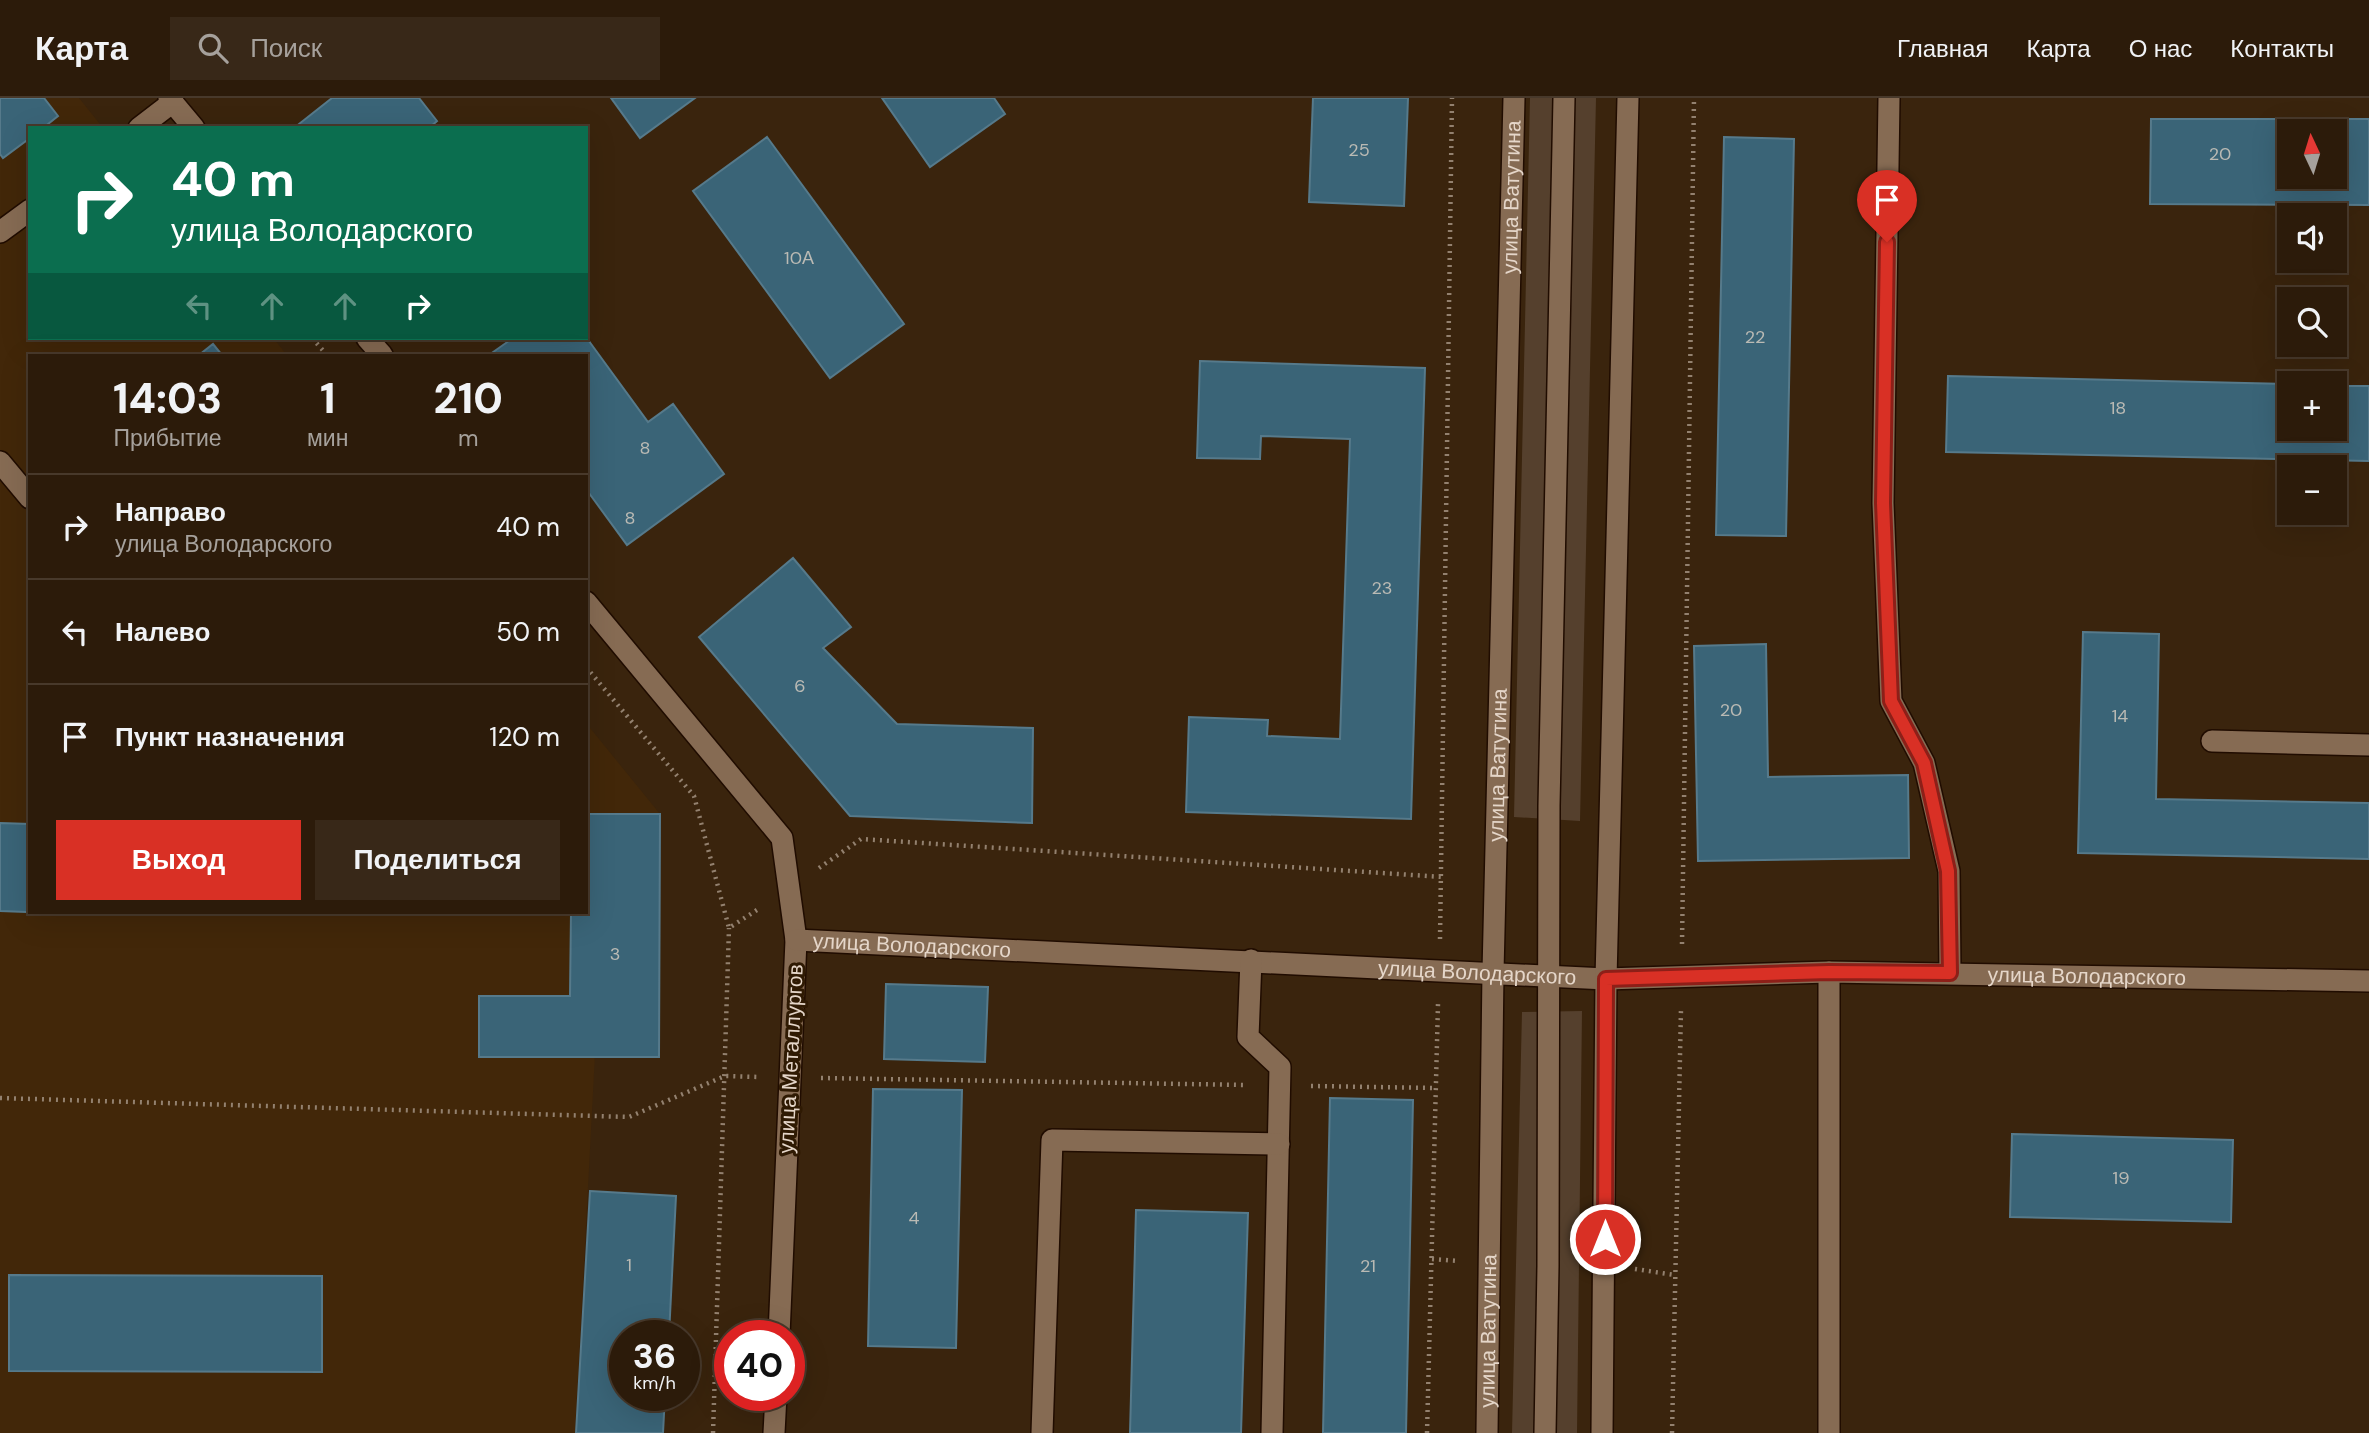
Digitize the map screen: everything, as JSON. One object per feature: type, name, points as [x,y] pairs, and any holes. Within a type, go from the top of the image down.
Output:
[{"type":"street","name":"улица Ватутина","points":[[1487,1433],[1493,972],[1514,98]]},
{"type":"street","points":[[1545,1433],[1549,806],[1564,98]]},
{"type":"street","points":[[1602,1433],[1606,979],[1628,98]]},
{"type":"street","points":[[1889,98],[1883,503],[1891,701],[1924,763],[1948,871],[1950,973]]},
{"type":"street","points":[[141,126],[171,100],[192,126]]},
{"type":"street","points":[[0,232],[28,211]]},
{"type":"street","points":[[369,340],[381,354]]},
{"type":"street","points":[[0,462],[28,496]]},
{"type":"street","name":"улица Металлургов","points":[[588,604],[782,838],[796,940],[780,1320]]},
{"type":"street","points":[[2212,741],[2369,745]]},
{"type":"street","name":"улица Володарского","points":[[796,940],[1606,979],[1829,972],[2369,981]]},
{"type":"street","points":[[1251,960],[1248,1037],[1280,1067],[1272,1433]]},
{"type":"street","points":[[1829,972],[1829,1433]]},
{"type":"street","points":[[1042,1433],[1052,1140],[1279,1144]]},
{"type":"street","points":[[775,1433],[776,1411]]},
{"type":"path","points":[[1427,1433],[1443,877],[1452,98]]},
{"type":"path","points":[[1672,1433],[1682,975],[1694,98]]},
{"type":"path","points":[[314,340],[326,354]]},
{"type":"path","points":[[588,669],[694,796],[729,928],[713,1433]]},
{"type":"path","points":[[729,928],[861,839],[1443,877]]},
{"type":"path","points":[[0,1098],[629,1117],[725,1076],[1436,1088]]},
{"type":"shaded area","points":[[0,98],[79,98],[101,126],[28,126],[28,340],[275,340],[286,354],[28,354],[28,914],[588,914],[588,725],[660,814],[659,1057],[595,1054],[575,1433],[0,1433]]},
{"type":"shaded area","points":[[1530,98],[1596,98],[1580,821],[1514,817]]},
{"type":"shaded area","points":[[1582,1011],[1577,1433],[1512,1433],[1522,1012]]},
{"type":"building","points":[[0,98],[44,98],[58,116],[46,126],[28,126],[28,139],[3,158],[0,154]]},
{"type":"building","points":[[332,98],[419,98],[437,121],[431,126],[297,126]]},
{"type":"building","points":[[611,98],[695,98],[640,138]]},
{"type":"building","points":[[882,98],[994,98],[1005,114],[930,167]]},
{"type":"building","points":[[1313,98],[1408,98],[1404,206],[1309,202]]},
{"type":"building","points":[[2151,119],[2277,119],[2277,189],[2347,189],[2347,119],[2369,119],[2369,205],[2150,204]]},
{"type":"building","points":[[767,137],[904,324],[830,378],[693,191]]},
{"type":"building","points":[[1724,137],[1794,139],[1786,536],[1716,535]]},
{"type":"building","points":[[510,340],[588,340],[648,422],[673,404],[724,474],[627,545],[588,492],[588,354],[490,354]]},
{"type":"building","points":[[213,344],[221,354],[200,354]]},
{"type":"building","points":[[1200,361],[1425,368],[1411,819],[1186,812],[1189,717],[1268,720],[1267,736],[1340,739],[1350,439],[1261,436],[1260,459],[1197,458]]},
{"type":"building","points":[[1948,376],[2277,384],[2277,441],[2347,441],[2347,386],[2369,386],[2369,461],[2347,461],[2347,455],[2277,455],[2277,459],[1946,452]]},
{"type":"building","points":[[793,558],[851,627],[823,648],[897,724],[1033,728],[1032,823],[850,816],[699,637]]},
{"type":"building","points":[[2083,632],[2159,634],[2156,799],[2369,803],[2369,859],[2078,853]]},
{"type":"building","points":[[1766,644],[1768,777],[1908,775],[1909,858],[1698,861],[1694,646]]},
{"type":"building","points":[[588,814],[660,814],[659,1057],[479,1057],[479,996],[570,996],[571,914],[588,914]]},
{"type":"building","points":[[0,823],[28,824],[28,912],[0,911]]},
{"type":"building","points":[[886,984],[988,987],[985,1062],[884,1059]]},
{"type":"building","points":[[873,1089],[962,1090],[956,1348],[868,1346]]},
{"type":"building","points":[[1330,1098],[1413,1100],[1406,1433],[1323,1433]]},
{"type":"building","points":[[2012,1134],[2233,1140],[2231,1222],[2010,1217]]},
{"type":"building","points":[[590,1191],[676,1196],[670,1320],[609,1320],[609,1411],[664,1411],[663,1433],[576,1433]]},
{"type":"building","points":[[1136,1210],[1248,1213],[1241,1433],[1130,1433]]},
{"type":"building","points":[[9,1275],[322,1276],[322,1372],[9,1371]]},
{"type":"route","points":[[1605,1239],[1606,979],[1829,972],[1950,973],[1948,871],[1924,763],[1891,701],[1883,503],[1887,242]]}]
